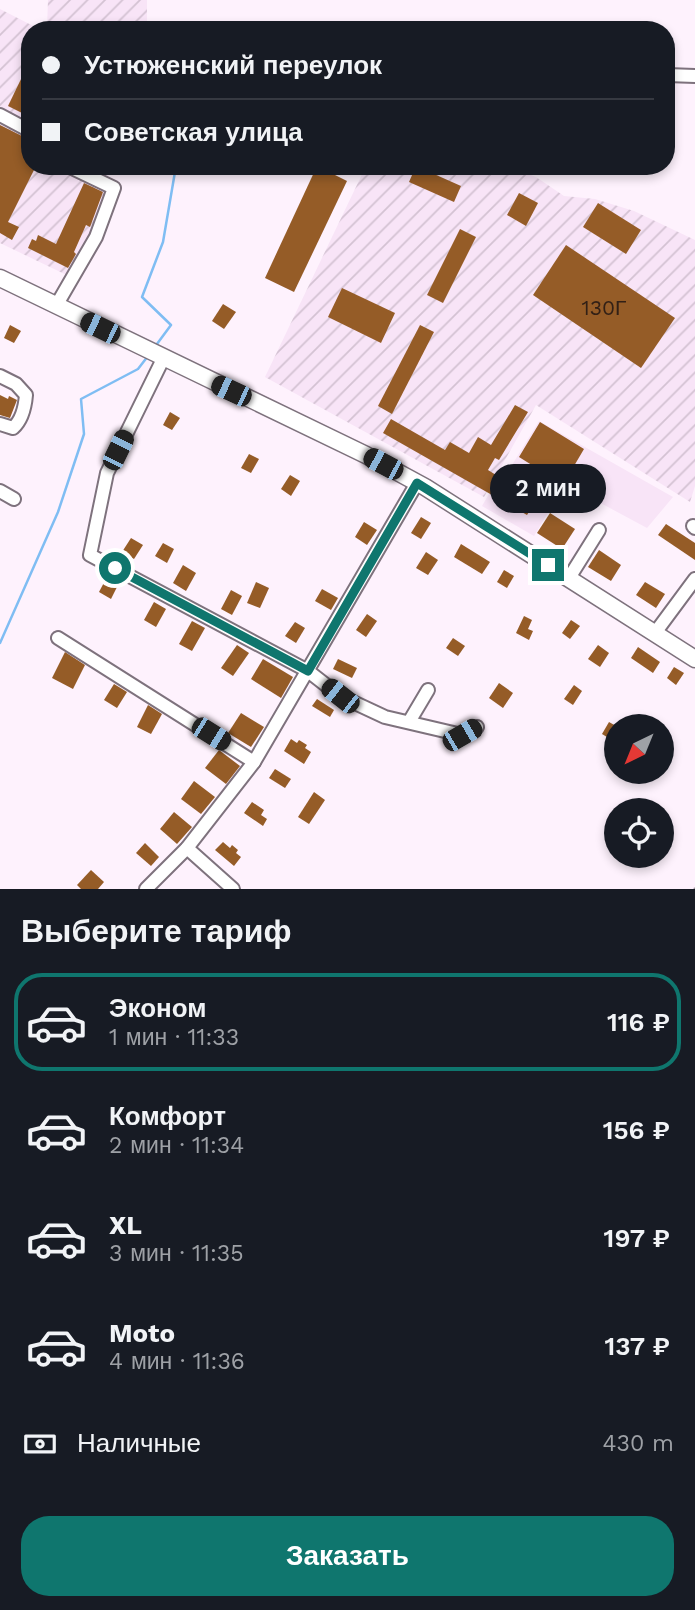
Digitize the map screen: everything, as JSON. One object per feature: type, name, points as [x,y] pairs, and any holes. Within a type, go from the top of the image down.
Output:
[{"type":"main road","points":[[0,278],[366,455],[417,483],[695,659]]},
{"type":"street","points":[[675,75],[695,76]]},
{"type":"street","points":[[0,115],[21,126]]},
{"type":"street","points":[[56,306],[96,237],[114,188],[87,175]]},
{"type":"street","points":[[155,355],[107,473],[90,555],[308,671],[340,696],[385,717],[462,735],[477,727]]},
{"type":"street","points":[[0,376],[16,384],[26,395],[26,405],[18,424],[13,428],[0,424]]},
{"type":"street","points":[[146,889],[187,848],[254,762],[417,483]]},
{"type":"street","points":[[0,491],[14,499]]},
{"type":"street","points":[[569,578],[599,530]]},
{"type":"street","points":[[655,634],[695,579]]},
{"type":"street","points":[[58,638],[254,762]]},
{"type":"street","points":[[409,722],[428,690]]},
{"type":"street","points":[[187,848],[233,889]]},
{"type":"shaded area","points":[[48,0],[147,0],[147,21],[47,21]]},
{"type":"shaded area","points":[[0,9],[23,21],[21,21],[21,175],[108,175],[107,179],[121,184],[97,247],[79,281],[0,243]]},
{"type":"shaded area","points":[[362,175],[531,175],[564,196],[595,199],[634,211],[695,240],[695,486],[690,502],[536,405],[484,497],[265,377]]},
{"type":"shaded area","points":[[539,421],[673,497],[647,528],[580,492],[557,498],[534,536],[482,506],[500,475],[507,473]]},
{"type":"building","points":[[21,79],[21,112],[8,106]]},
{"type":"building","points":[[0,125],[21,136],[21,175],[32,175],[8,222],[19,227],[12,240],[0,233]]},
{"type":"building","points":[[313,175],[335,175],[347,181],[294,292],[265,278]]},
{"type":"building","points":[[412,175],[436,175],[461,186],[454,202],[409,182]]},
{"type":"building","points":[[84,183],[103,192],[90,227],[86,225],[68,268],[28,248],[32,239],[36,241],[38,235],[56,244]]},
{"type":"building","points":[[519,193],[538,203],[526,226],[507,215]]},
{"type":"building","points":[[598,203],[641,230],[626,254],[583,227]]},
{"type":"building","points":[[460,229],[476,237],[443,303],[427,295]]},
{"type":"building","points":[[566,245],[675,318],[641,368],[533,295]]},
{"type":"building","points":[[342,288],[395,313],[381,343],[328,317]]},
{"type":"building","points":[[223,304],[236,312],[224,329],[212,321]]},
{"type":"building","points":[[10,325],[21,331],[14,343],[4,338]]},
{"type":"building","points":[[420,325],[434,332],[392,414],[378,406]]},
{"type":"building","points":[[0,395],[17,400],[10,418],[0,415]]},
{"type":"building","points":[[515,405],[528,412],[499,460],[495,458],[488,470],[520,490],[535,467],[519,457],[540,422],[584,449],[564,483],[552,475],[527,515],[383,433],[391,419],[445,450],[450,442],[469,453],[478,437],[491,445]]},
{"type":"building","points":[[170,412],[180,418],[172,430],[163,425]]},
{"type":"building","points":[[249,454],[259,459],[251,473],[241,468]]},
{"type":"building","points":[[290,475],[300,481],[291,496],[281,489]]},
{"type":"building","points":[[550,513],[575,529],[562,549],[537,533]]},
{"type":"building","points":[[421,517],[431,523],[421,539],[411,533]]},
{"type":"building","points":[[364,522],[377,530],[367,545],[355,537]]},
{"type":"building","points":[[666,524],[695,543],[695,560],[658,535]]},
{"type":"building","points":[[131,538],[143,545],[134,559],[122,552]]},
{"type":"building","points":[[163,543],[174,549],[167,563],[155,556]]},
{"type":"building","points":[[461,544],[490,562],[482,574],[454,557]]},
{"type":"building","points":[[599,550],[621,565],[611,581],[588,567]]},
{"type":"building","points":[[426,552],[438,560],[428,575],[416,568]]},
{"type":"building","points":[[183,565],[196,573],[186,591],[173,583]]},
{"type":"building","points":[[504,570],[514,576],[507,588],[497,582]]},
{"type":"building","points":[[108,575],[120,581],[111,599],[99,592]]},
{"type":"building","points":[[256,582],[269,588],[260,608],[247,603]]},
{"type":"building","points":[[645,582],[665,594],[656,608],[636,595]]},
{"type":"building","points":[[322,589],[338,598],[331,610],[315,601]]},
{"type":"building","points":[[231,590],[242,596],[232,615],[221,609]]},
{"type":"building","points":[[154,602],[166,609],[156,627],[144,620]]},
{"type":"building","points":[[367,614],[377,621],[366,637],[356,630]]},
{"type":"building","points":[[524,616],[532,620],[528,629],[533,631],[529,640],[516,633]]},
{"type":"building","points":[[571,620],[580,626],[570,639],[562,633]]},
{"type":"building","points":[[192,621],[205,628],[192,651],[179,644]]},
{"type":"building","points":[[295,622],[305,628],[296,643],[285,636]]},
{"type":"building","points":[[453,638],[465,646],[458,656],[446,648]]},
{"type":"building","points":[[237,645],[249,653],[233,676],[221,668]]},
{"type":"building","points":[[598,645],[609,653],[600,667],[588,659]]},
{"type":"building","points":[[638,647],[660,662],[653,673],[631,658]]},
{"type":"building","points":[[65,652],[85,665],[73,689],[52,678]]},
{"type":"building","points":[[263,659],[293,677],[281,698],[251,679]]},
{"type":"building","points":[[338,659],[357,668],[352,678],[333,669]]},
{"type":"building","points":[[674,667],[684,673],[676,685],[667,678]]},
{"type":"building","points":[[499,683],[513,693],[503,708],[489,698]]},
{"type":"building","points":[[114,684],[127,692],[117,708],[104,700]]},
{"type":"building","points":[[574,685],[582,691],[573,705],[564,699]]},
{"type":"building","points":[[317,699],[334,710],[330,717],[312,706]]},
{"type":"building","points":[[148,705],[162,714],[151,734],[137,727]]},
{"type":"building","points":[[241,713],[264,727],[251,747],[228,733]]},
{"type":"building","points":[[291,739],[307,745],[305,748],[311,752],[304,764],[284,751]]},
{"type":"building","points":[[219,750],[240,766],[226,784],[205,768]]},
{"type":"building","points":[[275,769],[291,779],[285,788],[269,778]]},
{"type":"building","points":[[194,781],[215,797],[201,814],[181,799]]},
{"type":"building","points":[[314,792],[325,800],[309,824],[298,817]]},
{"type":"building","points":[[252,802],[264,810],[261,815],[267,819],[263,826],[244,813]]},
{"type":"building","points":[[174,812],[192,827],[177,844],[160,829]]},
{"type":"building","points":[[223,842],[238,850],[236,853],[241,857],[234,866],[215,850]]},
{"type":"building","points":[[145,843],[159,857],[151,866],[136,853]]},
{"type":"building","points":[[91,870],[104,882],[98,889],[81,889],[77,885]]},
{"type":"waterway","points":[[154,348],[171,325],[142,297],[163,242],[174,175]]},
{"type":"waterway","points":[[0,643],[58,512],[84,434],[81,399],[138,369],[148,356]]},
{"type":"route","points":[[115,568],[308,671],[417,483],[548,565]]}]
